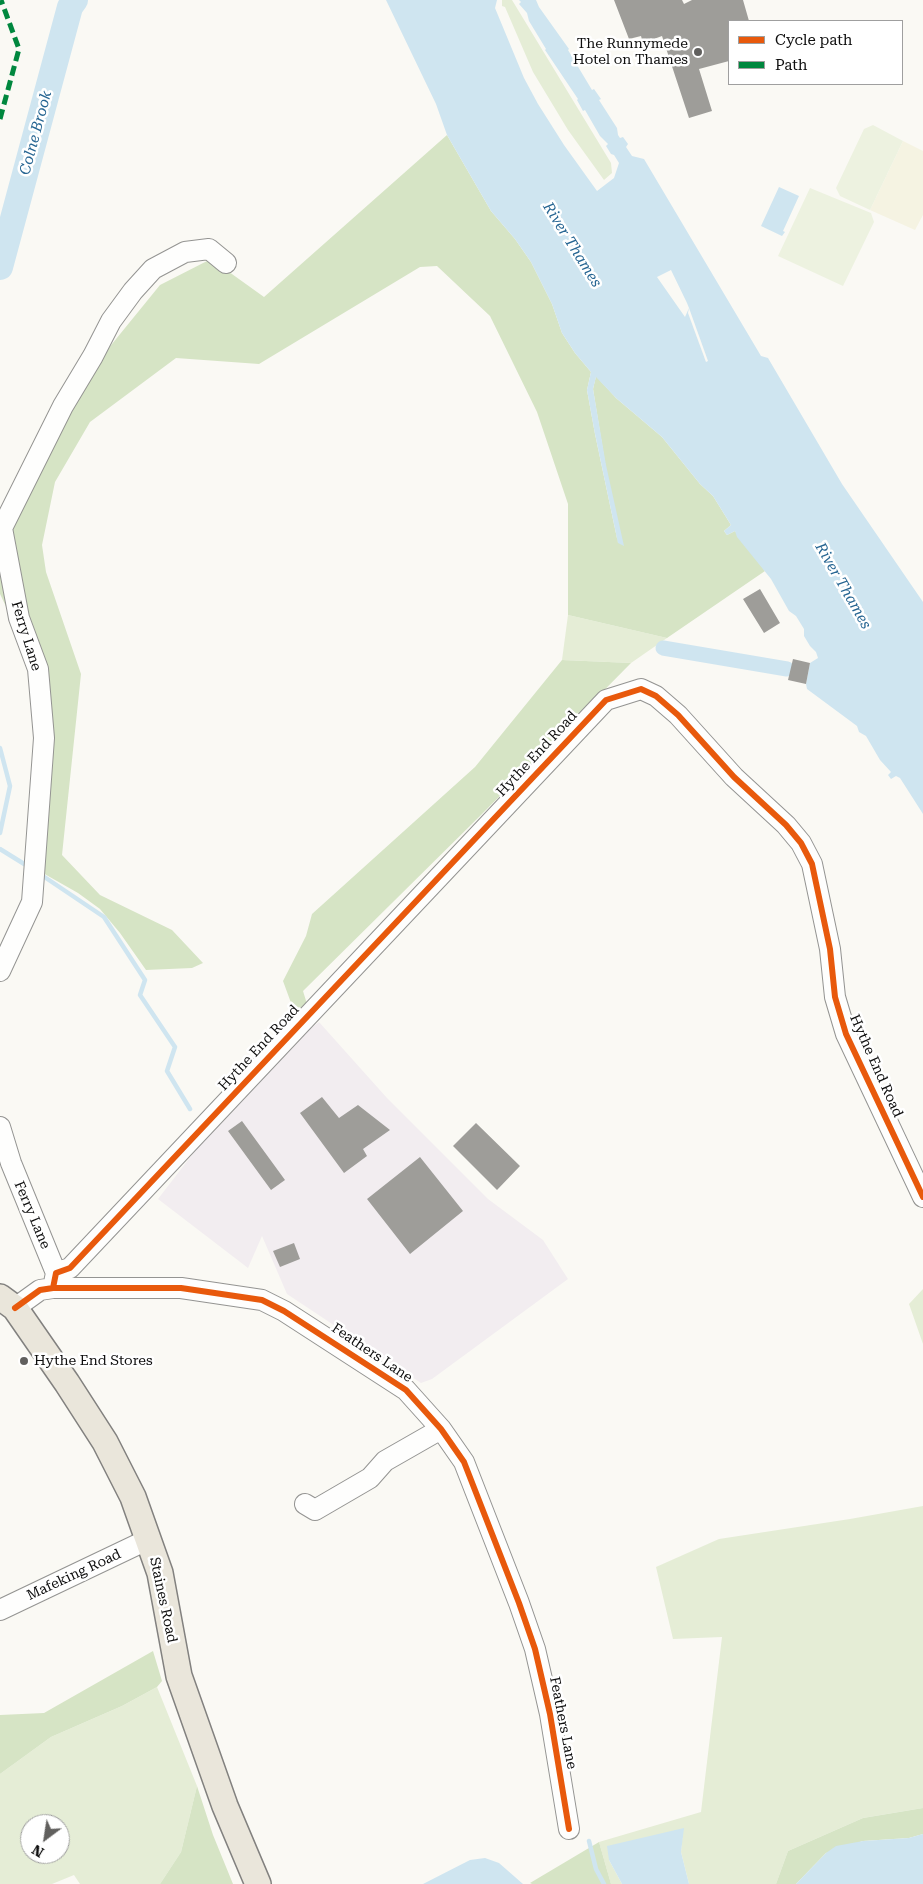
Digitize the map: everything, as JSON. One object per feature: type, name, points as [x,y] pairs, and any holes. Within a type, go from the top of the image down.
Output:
[{"type":"main road","name":"Staines Road","points":[[8,1302],[62,1375],[105,1442],[133,1497],[160,1573],[179,1676],[225,1806],[258,1884]]},
{"type":"street","name":"Ferry Lane","points":[[0,971],[32,902],[44,738],[38,669],[19,618],[2,528],[63,406],[93,356],[110,321],[133,291],[153,270],[186,252],[209,249],[226,263]]},
{"type":"street","name":"Hythe End Road","points":[[54,1280],[70,1268],[606,700],[641,689],[656,696],[678,715],[734,777],[786,825],[801,843],[812,864],[830,949],[835,997],[846,1034],[923,1197]]},
{"type":"street","name":"Ferry Lane","points":[[0,1127],[11,1163],[54,1280]]},
{"type":"street","name":"Feathers Lane","points":[[8,1302],[40,1290],[54,1280],[181,1288],[262,1300],[284,1311],[406,1390],[441,1430],[467,1468],[487,1517],[535,1649],[550,1714],[569,1829]]},
{"type":"street","points":[[305,1504],[315,1510],[370,1478],[385,1460],[441,1430]]},
{"type":"street","name":"Mafeking Road","points":[[0,1610],[149,1539]]},
{"type":"shaded area","points":[[903,141],[923,151],[923,215],[915,230],[870,210]]},
{"type":"shaded area","points":[[319,1022],[387,1098],[488,1199],[543,1240],[568,1279],[432,1379],[421,1383],[287,1294],[262,1236],[248,1268],[158,1199],[205,1138],[292,1042]]},
{"type":"green space","points":[[502,0],[512,0],[611,163],[612,173],[604,180],[568,130],[533,72],[505,7],[502,6]]},
{"type":"green space","points":[[873,125],[903,141],[870,210],[840,196],[836,188],[864,129]]},
{"type":"green space","points":[[447,135],[491,211],[515,239],[531,262],[552,304],[562,333],[575,353],[591,372],[587,390],[618,543],[593,389],[596,376],[616,398],[662,437],[700,484],[713,496],[731,525],[724,531],[727,535],[735,531],[765,571],[667,638],[568,615],[568,504],[537,412],[490,316],[437,266],[420,267],[259,364],[176,358],[90,422],[55,482],[42,545],[46,572],[81,674],[62,855],[100,895],[172,930],[203,963],[192,968],[146,970],[120,933],[100,909],[78,893],[34,868],[41,751],[36,669],[0,594],[0,541],[90,371],[160,285],[211,259],[264,297]]},
{"type":"green space","points":[[810,188],[871,213],[874,222],[843,286],[778,256]]},
{"type":"green space","points":[[568,615],[667,638],[631,663],[562,660]]},
{"type":"green space","points":[[562,660],[631,663],[303,991],[307,1004],[294,1011],[283,981],[306,936],[312,914],[475,767]]},
{"type":"green space","points":[[923,1289],[923,1344],[909,1304]]},
{"type":"green space","points":[[923,1506],[923,1808],[863,1818],[788,1851],[776,1884],[689,1884],[681,1852],[683,1829],[609,1860],[622,1884],[611,1884],[599,1842],[701,1812],[722,1637],[673,1639],[656,1567],[719,1539]]},
{"type":"green space","points":[[153,1651],[162,1681],[157,1687],[122,1706],[51,1737],[0,1774],[0,1715],[44,1713]]},
{"type":"green space","points":[[157,1687],[197,1786],[181,1852],[160,1884],[80,1884],[74,1875],[52,1884],[0,1884],[0,1774],[51,1737],[122,1706]]},
{"type":"green space","points":[[197,1786],[213,1835],[233,1884],[160,1884],[181,1852]]},
{"type":"green space","points":[[923,1808],[923,1834],[909,1838],[863,1841],[826,1853],[796,1884],[776,1884],[788,1851],[863,1818]]},
{"type":"green space","points":[[599,1842],[611,1884],[530,1883]]},
{"type":"water","name":"River Thames","points":[[386,0],[497,0],[495,8],[524,78],[564,145],[597,191],[614,178],[619,163],[614,155],[611,154],[606,146],[608,144],[600,136],[585,110],[583,111],[578,99],[545,50],[529,21],[527,13],[519,4],[521,2],[519,0],[536,0],[569,49],[592,90],[594,89],[601,99],[599,100],[617,128],[618,135],[620,138],[623,137],[628,144],[626,147],[632,156],[644,159],[761,356],[768,358],[842,484],[923,602],[923,814],[900,778],[896,776],[891,779],[888,775],[891,772],[880,760],[866,736],[859,732],[857,726],[807,689],[806,684],[810,663],[818,658],[816,652],[804,636],[804,629],[796,616],[789,611],[771,579],[737,537],[735,531],[727,535],[724,531],[731,525],[713,496],[700,484],[662,437],[616,398],[596,377],[593,389],[606,465],[624,546],[618,543],[587,390],[591,372],[575,353],[562,333],[552,304],[531,262],[515,239],[491,211],[447,135],[436,104]],"holes":[[[671,270],[689,308],[685,317],[657,277]]]},
{"type":"water","points":[[779,187],[799,196],[782,236],[761,226]]},
{"type":"water","points":[[684,1828],[681,1852],[689,1884],[622,1884],[609,1860],[607,1846]]},
{"type":"water","points":[[923,1834],[923,1884],[796,1884],[826,1853],[836,1846],[863,1841],[909,1838]]},
{"type":"water","points":[[485,1858],[499,1863],[523,1884],[423,1884],[470,1860]]},
{"type":"pier","points":[[689,308],[708,361],[706,362],[688,313]]},
{"type":"building","name":"The Runnymede Hotel on Thames","points":[[614,0],[682,0],[684,4],[692,0],[743,0],[749,20],[728,20],[728,61],[699,69],[712,111],[689,118],[662,36],[643,43],[641,36],[629,39]]},
{"type":"building","points":[[760,589],[780,623],[764,633],[743,599]]},
{"type":"building","points":[[793,659],[810,663],[806,684],[788,680]]},
{"type":"building","points":[[322,1097],[339,1118],[358,1105],[390,1130],[363,1149],[367,1156],[344,1173],[300,1113]]},
{"type":"building","points":[[242,1121],[285,1180],[271,1190],[228,1131]]},
{"type":"building","points":[[476,1123],[520,1166],[497,1190],[453,1146]]},
{"type":"building","points":[[420,1157],[463,1211],[410,1254],[367,1199]]},
{"type":"building","points":[[294,1243],[300,1259],[280,1267],[273,1251]]},
{"type":"waterway","name":"Colne Brook","points":[[0,267],[70,7],[75,0]]},
{"type":"waterway","points":[[663,648],[787,669]]},
{"type":"waterway","points":[[0,748],[10,786],[0,833]]},
{"type":"waterway","points":[[0,849],[29,867]]},
{"type":"waterway","points":[[40,874],[104,917],[145,980],[140,995],[175,1047],[167,1071],[190,1109]]},
{"type":"waterway","points":[[589,1841],[596,1869],[604,1884]]},
{"type":"marked path","points":[[0,119],[19,49],[1,0]]},
{"type":"cycle path","points":[[53,1288],[56,1273],[70,1268],[606,700],[641,689],[656,696],[678,715],[734,777],[786,825],[801,843],[812,864],[830,949],[835,997],[846,1034],[923,1197]]},
{"type":"cycle path","points":[[15,1308],[40,1290],[53,1288],[181,1288],[262,1300],[284,1311],[406,1390],[441,1429],[464,1462],[519,1603],[535,1649],[550,1714],[569,1829]]},
{"type":"place","name":"The Runnymede Hotel on Thames","points":[[698,52]]},
{"type":"place","name":"Hythe End Stores","points":[[24,1361]]}]
